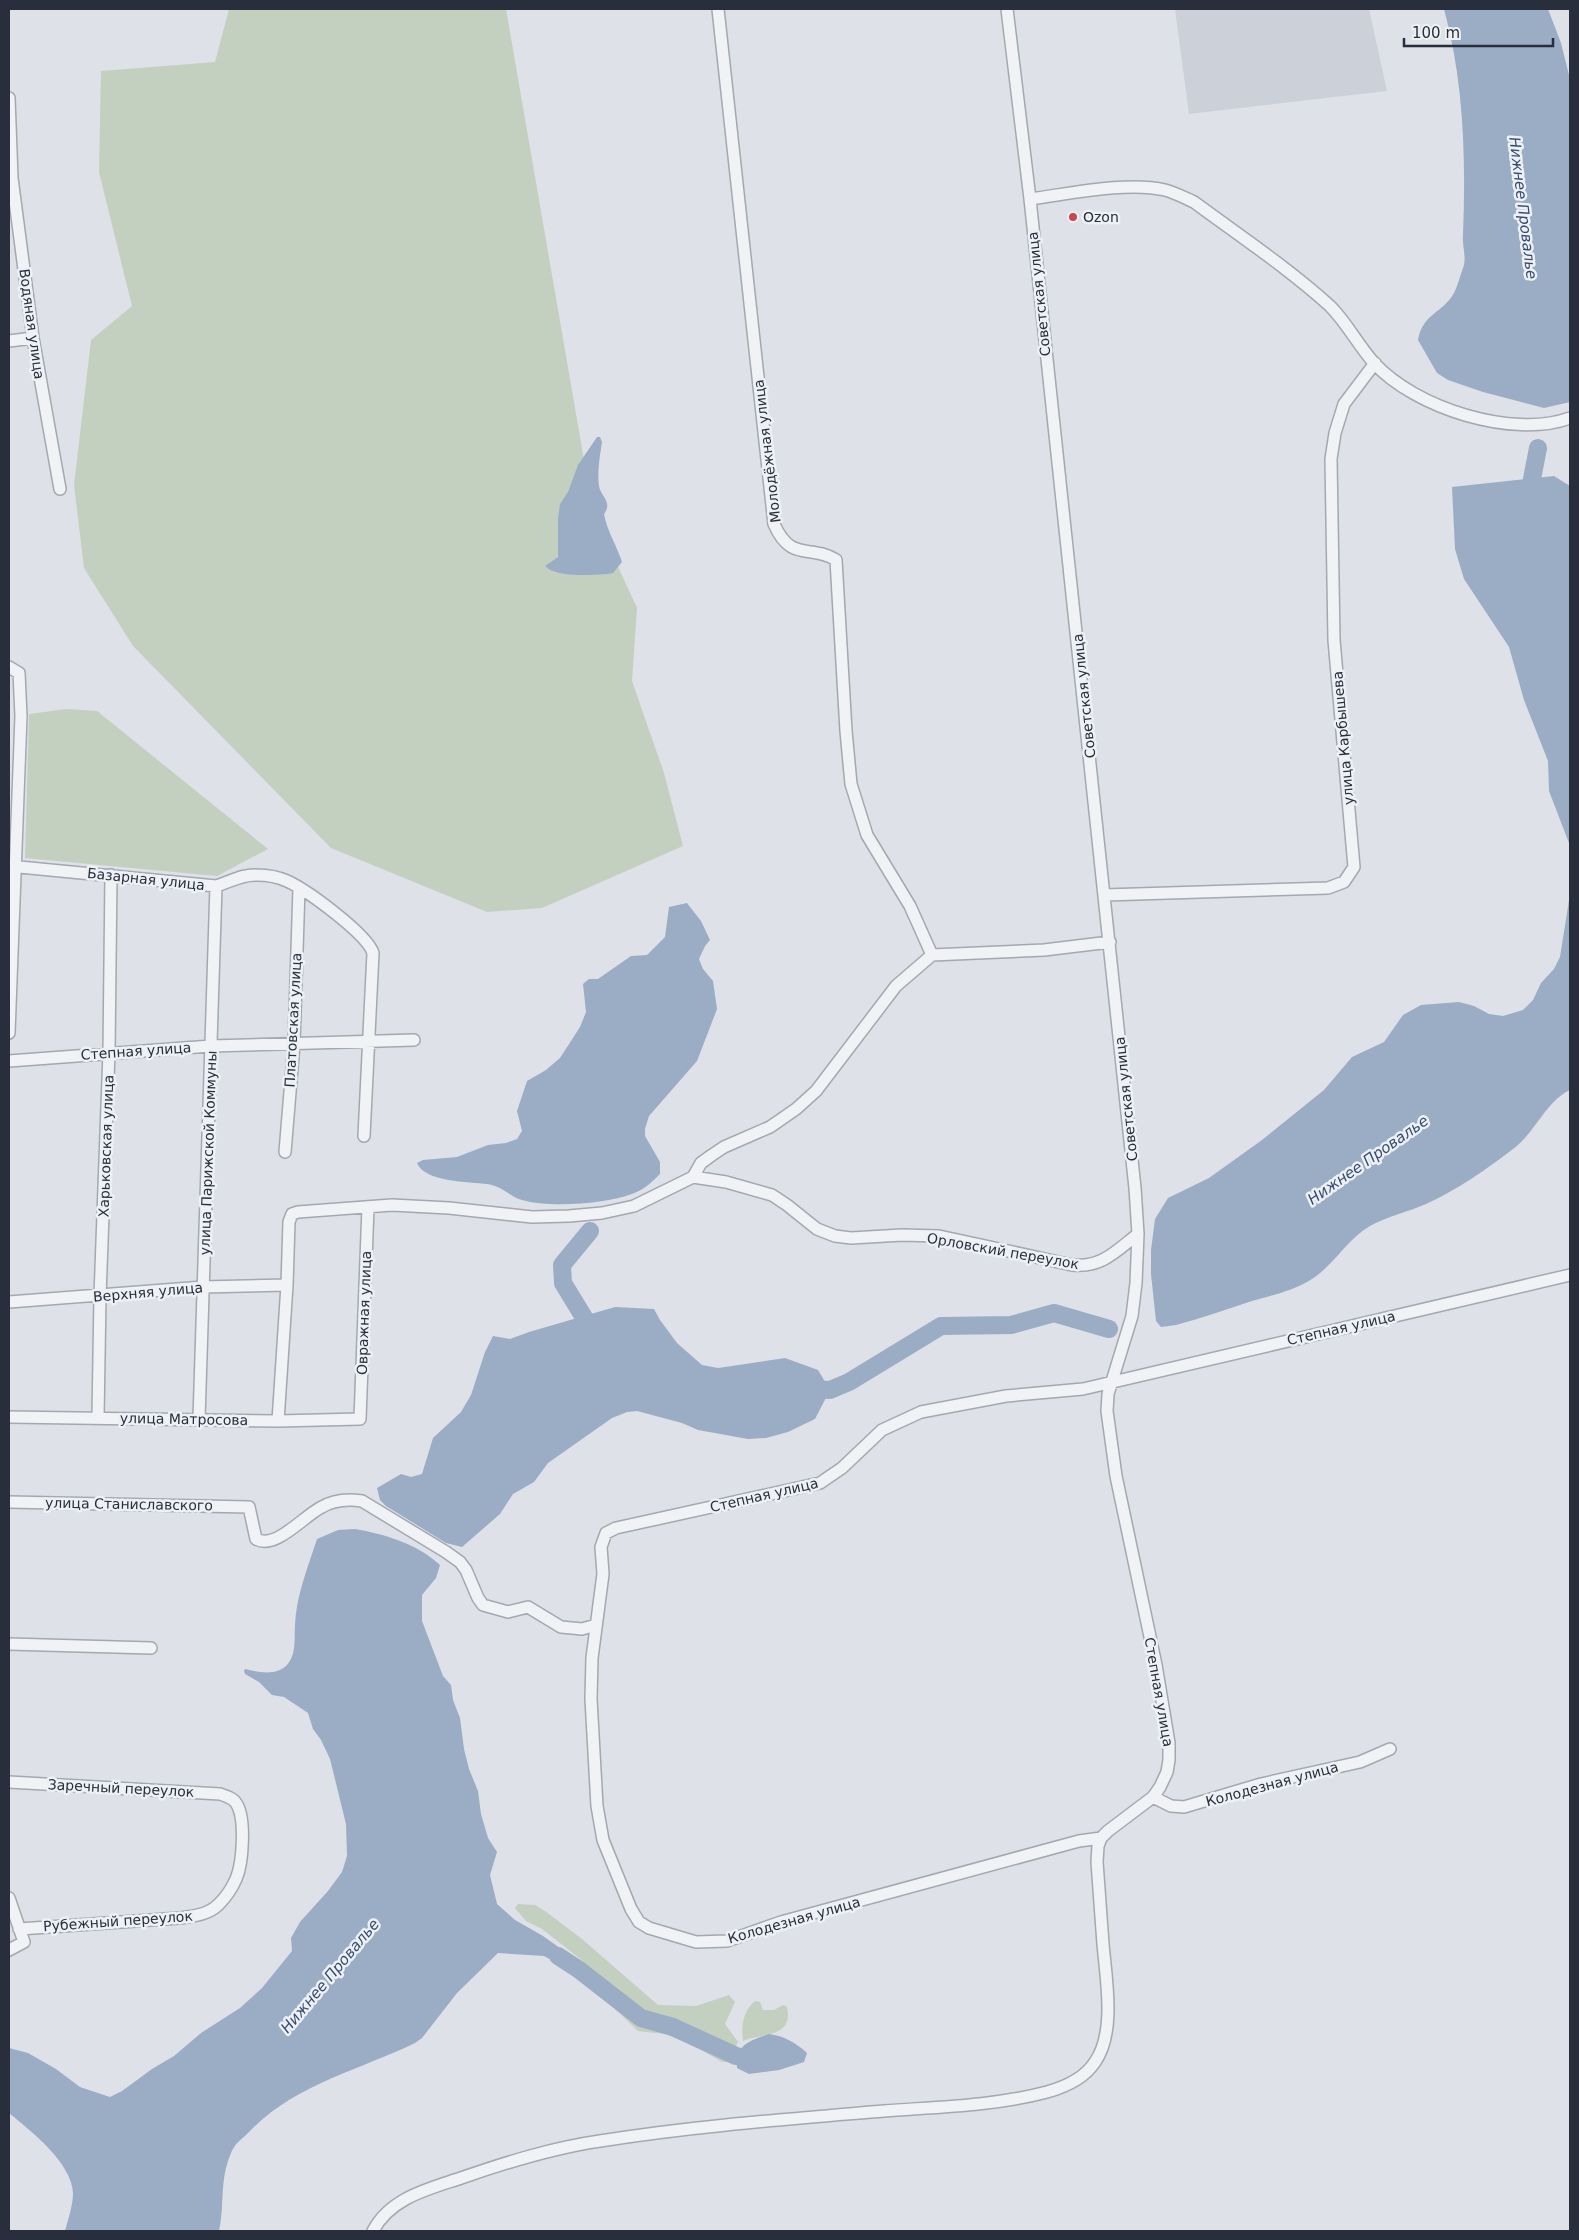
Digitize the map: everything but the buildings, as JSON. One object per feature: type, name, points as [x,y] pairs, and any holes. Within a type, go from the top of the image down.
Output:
[{"type":"street","name":"Молодёжная улица","points":[[718,9],[774,524],[786,544],[807,553],[830,557],[836,560],[846,731],[854,793],[867,834],[910,906],[932,955]]},
{"type":"street","name":"Советская улица","points":[[1007,9],[1030,199],[1105,895],[1138,1234],[1136,1283],[1132,1316],[1112,1382]]},
{"type":"street","name":"Водяная улица","points":[[9,98],[12,178],[33,338],[60,490]]},
{"type":"street","points":[[1030,199],[1136,188],[1166,190],[1179,195],[1194,202],[1213,216],[1330,307],[1346,324],[1374,363],[1412,392],[1433,402],[1480,418],[1505,424],[1535,425],[1570,418]]},
{"type":"street","points":[[9,341],[33,338]]},
{"type":"street","name":"улица Карбышева","points":[[1105,895],[1328,888],[1344,882],[1354,867],[1334,640],[1331,459],[1335,432],[1344,404],[1374,363]]},
{"type":"street","points":[[9,667],[20,673],[21,716],[12,867],[9,1033]]},
{"type":"street","name":"Базарная улица","points":[[12,867],[216,886],[242,876],[256,875],[276,877],[299,888],[365,939],[373,953],[368,1042]]},
{"type":"street","name":"Харьковская улица","points":[[98,1417],[100,1296],[109,1052],[111,875]]},
{"type":"street","name":"улица Парижской Коммуны","points":[[199,1419],[216,886]]},
{"type":"street","name":"Платовская улица","points":[[285,1152],[294,1044],[299,888]]},
{"type":"street","points":[[278,1421],[289,1222],[292,1214],[392,1205],[424,1206],[532,1217],[602,1213],[634,1206],[694,1177],[701,1163],[724,1147],[770,1127],[796,1109],[816,1091],[896,986],[932,955],[1044,950],[1110,942]]},
{"type":"street","name":"Степная улица","points":[[9,1061],[109,1052],[212,1046],[414,1040]]},
{"type":"street","points":[[364,1136],[368,1042]]},
{"type":"street","name":"Орловский переулок","points":[[694,1177],[726,1182],[772,1195],[788,1205],[817,1229],[835,1236],[851,1238],[902,1235],[939,1236],[1072,1265],[1086,1266],[1109,1257],[1138,1234]]},
{"type":"street","name":"Овражная улица","points":[[360,1419],[368,1207]]},
{"type":"street","name":"Степная улица","points":[[596,1625],[603,1574],[601,1547],[606,1534],[616,1528],[820,1483],[842,1468],[882,1430],[921,1412],[1006,1396],[1082,1389],[1570,1275]]},
{"type":"street","name":"Верхняя улица","points":[[9,1302],[203,1287],[287,1285]]},
{"type":"street","name":"Степная улица","points":[[1101,1838],[1153,1797],[1167,1772],[1169,1743],[1156,1665],[1116,1476],[1108,1428],[1108,1403],[1112,1382]]},
{"type":"street","name":"улица Матросова","points":[[9,1418],[98,1417],[278,1421],[360,1419]]},
{"type":"street","name":"улица Станиславского","points":[[9,1502],[249,1507],[256,1539],[262,1542],[269,1542],[321,1507],[351,1499],[362,1501],[438,1546],[460,1562],[466,1570],[483,1605],[508,1612],[528,1607],[550,1622],[573,1630],[596,1625]]},
{"type":"street","name":"Колодезная улица","points":[[596,1625],[591,1699],[599,1822],[603,1840],[631,1909],[639,1922],[649,1928],[696,1942],[727,1941],[781,1922],[1079,1842],[1101,1838]]},
{"type":"street","points":[[9,1644],[151,1648]]},
{"type":"street","name":"Колодезная улица","points":[[1153,1797],[1171,1806],[1184,1807],[1261,1784],[1360,1762],[1390,1749]]},
{"type":"street","name":"Заречный переулок","points":[[9,1782],[220,1794],[232,1798]]},
{"type":"street","name":"Рубежный переулок","points":[[19,1929],[180,1918],[205,1914],[218,1906],[227,1896],[237,1878],[241,1860],[241,1812],[232,1798]]},
{"type":"street","points":[[373,2231],[386,2211],[404,2199],[500,2165],[554,2149],[601,2140],[706,2127],[954,2106],[1027,2096],[1068,2085],[1082,2076],[1094,2063],[1103,2043],[1107,2022],[1097,1862],[1098,1846],[1101,1838]]},
{"type":"street","points":[[9,1898],[24,1942],[9,1950]]},
{"type":"shaded area","points":[[1175,9],[1369,9],[1387,91],[1189,114]]},
{"type":"green space","points":[[229,9],[506,9],[593,512],[637,608],[632,681],[664,773],[683,846],[542,908],[487,912],[331,848],[133,646],[84,568],[74,485],[91,340],[132,306],[99,172],[101,71],[215,62]]},
{"type":"green space","points":[[66,709],[97,711],[268,849],[217,876],[25,858],[29,714]]},
{"type":"green space","points":[[518,1904],[535,1905],[545,1911],[582,1939],[658,2005],[696,2006],[729,1995],[735,2002],[725,2024],[738,2042],[728,2062],[722,2062],[693,2045],[665,2034],[638,2031],[587,1982],[583,1961],[542,1929],[526,1921],[515,1908]]},
{"type":"green space","points":[[755,2001],[760,2002],[763,2010],[774,2010],[783,2005],[787,2007],[788,2017],[786,2024],[775,2033],[743,2041],[742,2030],[745,2014]]},
{"type":"water","points":[[1444,9],[1548,9],[1561,43],[1570,79],[1570,402],[1544,408],[1483,392],[1448,380],[1437,373],[1418,340],[1424,324],[1454,293],[1464,265],[1464,149],[1460,93],[1451,37]]},
{"type":"water","points":[[597,437],[600,437],[602,442],[598,481],[600,490],[607,503],[604,514],[622,562],[613,573],[608,574],[575,575],[550,570],[545,566],[558,557],[560,504],[568,492],[578,465]]},
{"type":"water","points":[[1554,476],[1570,486],[1570,850],[1549,791],[1548,761],[1524,700],[1509,647],[1464,579],[1455,549],[1452,487]]},
{"type":"water","points":[[1570,894],[1570,1090],[1547,1109],[1528,1135],[1503,1157],[1460,1186],[1426,1204],[1370,1226],[1354,1238],[1320,1273],[1298,1287],[1176,1325],[1161,1327],[1156,1321],[1151,1274],[1151,1250],[1155,1219],[1168,1198],[1209,1178],[1262,1140],[1324,1090],[1352,1057],[1384,1042],[1403,1015],[1421,1005],[1459,1002],[1474,1006],[1489,1014],[1503,1016],[1523,1010],[1533,1000],[1541,983],[1554,969],[1560,957]]},
{"type":"water","points":[[687,903],[701,921],[710,940],[699,959],[703,969],[713,981],[717,1009],[697,1061],[649,1116],[645,1136],[660,1162],[660,1174],[651,1183],[632,1194],[607,1200],[577,1204],[547,1204],[522,1200],[493,1185],[448,1180],[428,1174],[421,1169],[417,1163],[423,1160],[457,1157],[488,1145],[506,1143],[517,1139],[522,1131],[517,1111],[527,1081],[546,1070],[560,1058],[580,1027],[586,1012],[583,984],[589,979],[598,979],[631,956],[647,955],[665,937],[669,907]]},
{"type":"water","points":[[615,1307],[654,1309],[677,1343],[702,1365],[718,1368],[785,1358],[818,1370],[830,1390],[815,1419],[788,1432],[766,1438],[748,1439],[698,1430],[682,1423],[637,1411],[627,1412],[612,1418],[548,1463],[534,1482],[513,1494],[500,1514],[462,1547],[446,1543],[386,1506],[380,1500],[377,1488],[401,1474],[411,1477],[422,1474],[433,1438],[461,1412],[471,1395],[485,1352],[493,1336],[510,1339]]},
{"type":"water","points":[[355,1529],[400,1541],[422,1551],[440,1565],[436,1578],[422,1595],[422,1621],[443,1676],[451,1685],[453,1700],[460,1718],[469,1769],[478,1791],[481,1814],[488,1838],[497,1852],[490,1875],[497,1904],[515,1920],[543,1936],[578,1961],[578,1969],[571,1971],[544,1956],[498,1953],[457,1993],[422,2038],[415,2043],[327,2080],[285,2103],[266,2117],[234,2147],[225,2173],[219,2231],[65,2231],[73,2198],[71,2182],[66,2170],[49,2148],[9,2113],[9,2048],[28,2053],[56,2069],[80,2087],[110,2097],[174,2056],[201,2033],[240,2008],[262,1988],[292,1951],[291,1938],[300,1922],[328,1891],[342,1872],[347,1856],[346,1824],[330,1759],[321,1740],[313,1729],[308,1713],[284,1697],[272,1695],[259,1682],[245,1674],[244,1671],[245,1669],[271,1672],[281,1669],[290,1662],[294,1647],[298,1603],[317,1539],[338,1530]]},
{"type":"water","points":[[769,2034],[784,2038],[803,2049],[807,2053],[804,2062],[779,2070],[749,2074],[737,2068],[737,2060],[741,2049],[755,2039]]},
{"type":"waterway","name":"Нижнее Провалье","points":[[1537,502],[1532,479],[1538,448]]},
{"type":"waterway","points":[[590,1231],[562,1265],[563,1283],[591,1329],[593,1337]]},
{"type":"waterway","name":"Нижнее Провалье","points":[[807,1389],[830,1390],[849,1382],[941,1326],[1011,1325],[1054,1313],[1109,1329]]},
{"type":"waterway","points":[[558,1956],[578,1969],[641,2018],[673,2027],[736,2056],[759,2060]]},
{"type":"place","name":"Ozon","points":[[1073,217]]}]
